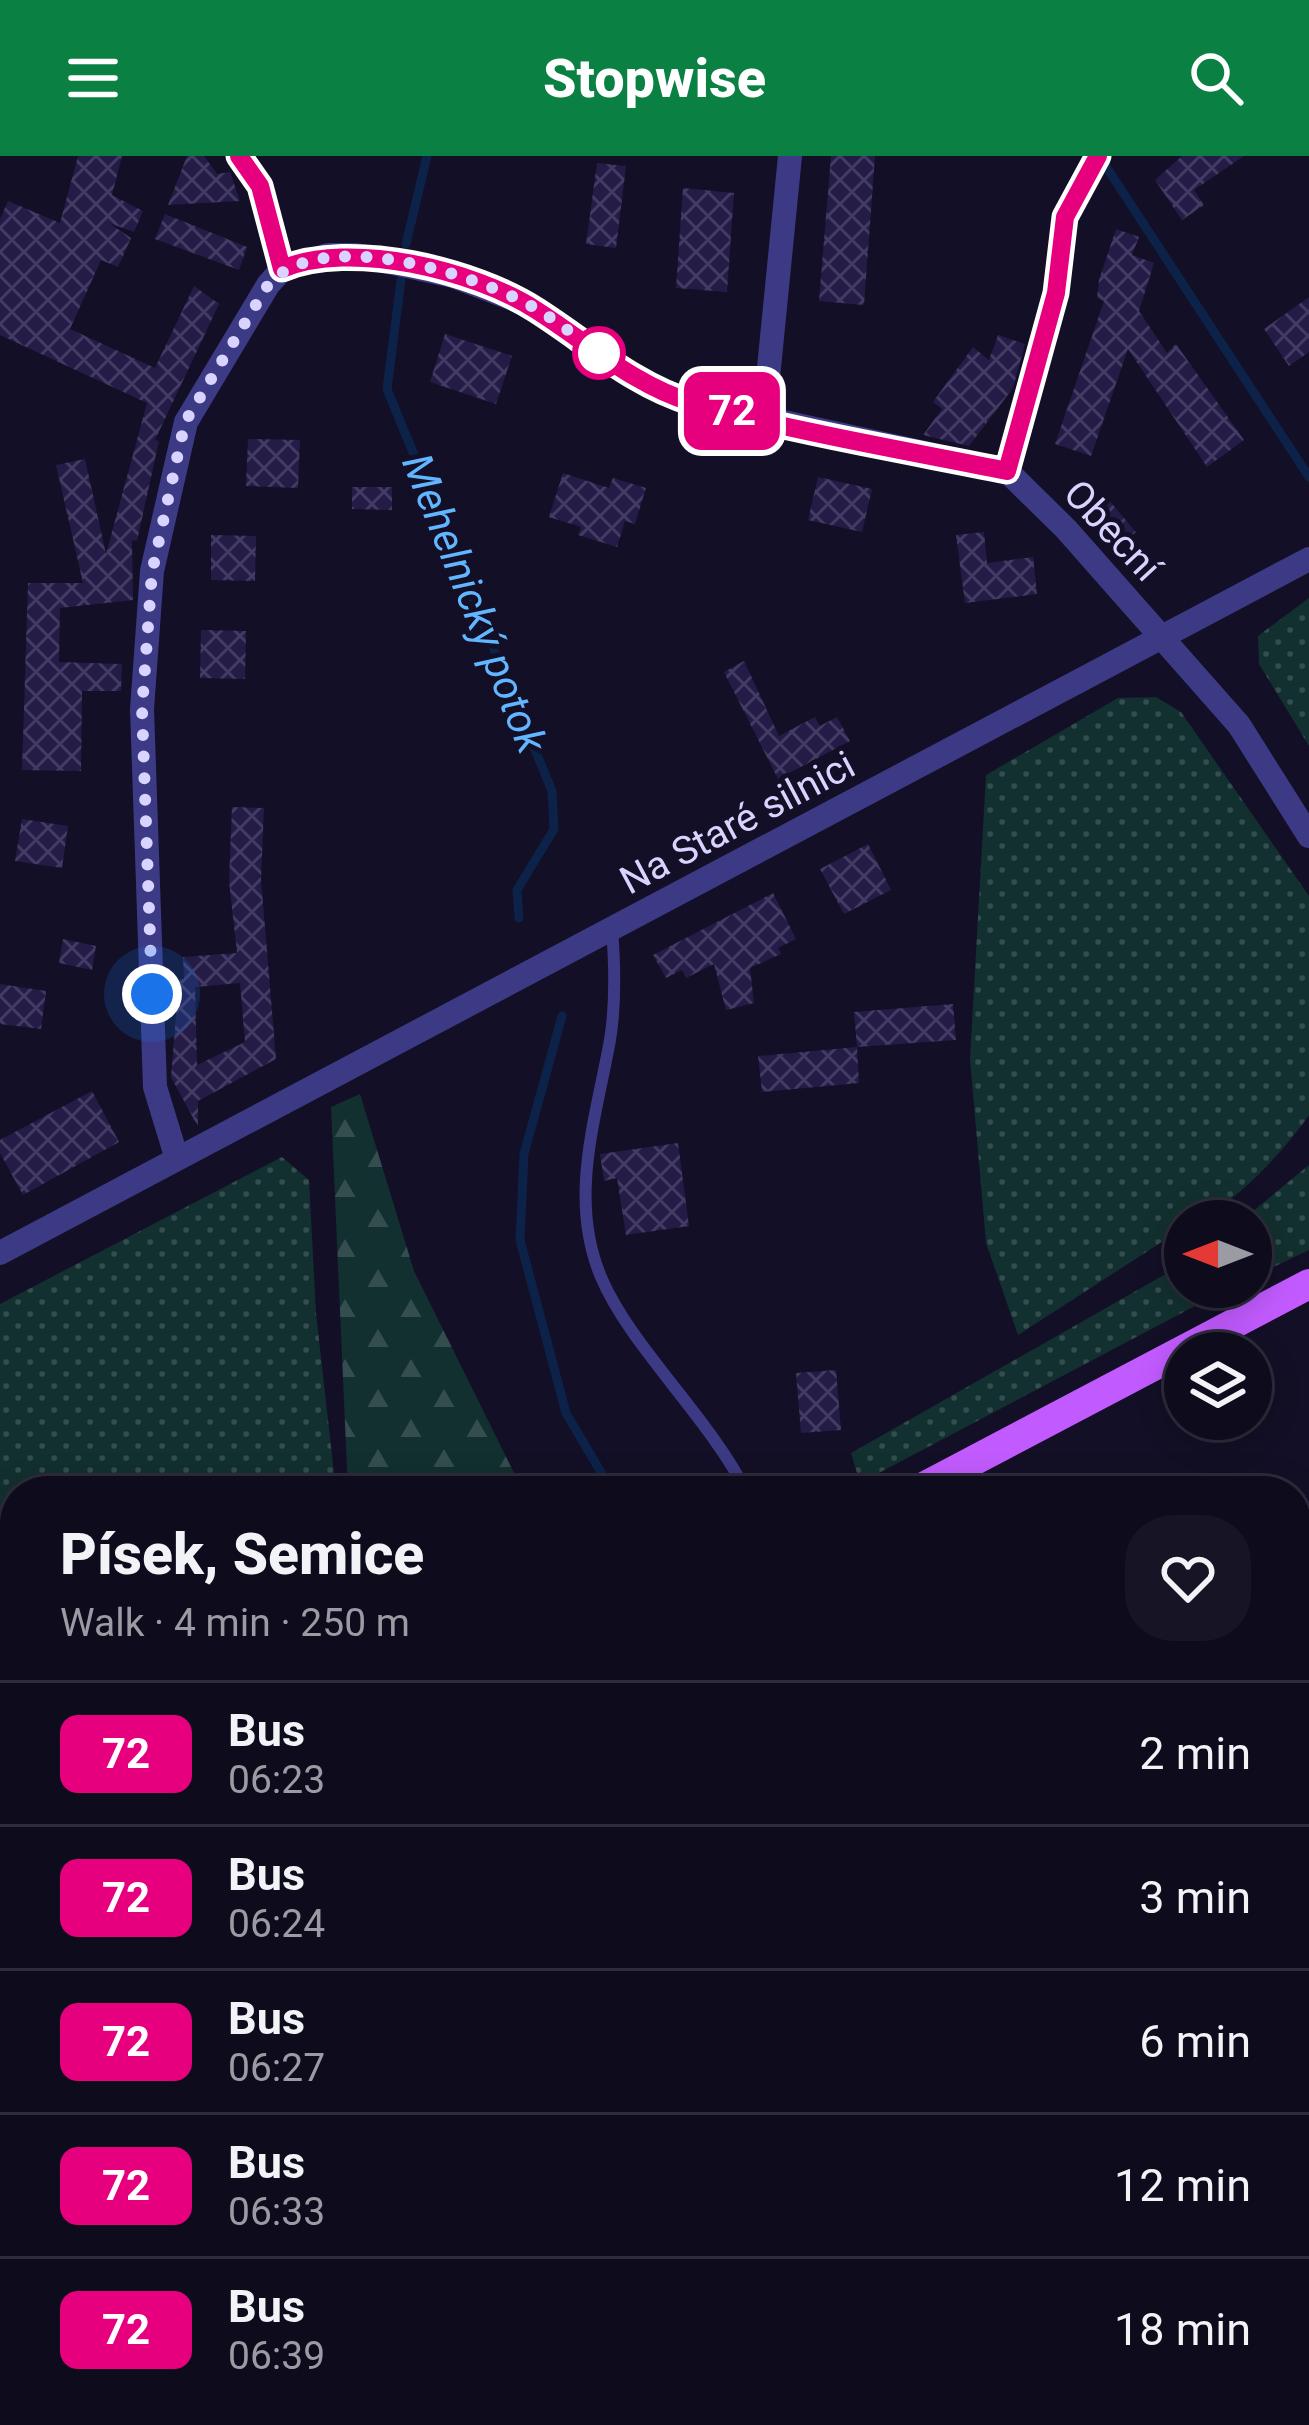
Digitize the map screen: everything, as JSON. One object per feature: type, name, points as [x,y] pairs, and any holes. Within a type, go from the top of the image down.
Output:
[{"type":"main road","points":[[944,1476],[1309,1284]]},
{"type":"street","points":[[176,1156],[155,1088],[142,709],[152,572],[185,422],[282,269],[260,186],[239,156]]},
{"type":"street","points":[[764,418],[790,156]]},
{"type":"street","name":"Obecní","points":[[1007,471],[1056,293],[1065,217],[1098,156]]},
{"type":"street","name":"Obecní","points":[[282,269],[328,255],[356,255],[453,275],[531,306],[639,381],[692,402],[1007,471],[1239,725],[1309,836]]},
{"type":"street","name":"Na Staré silnici","points":[[612,928],[1309,559]]},
{"type":"street","points":[[0,1253],[612,928]]},
{"type":"lane","name":"Na Staré silnici","points":[[612,928],[610,1035],[585,1176],[596,1263],[610,1294],[703,1419],[737,1476]]},
{"type":"green space","points":[[1309,598],[1309,746],[1259,664],[1258,636]]},
{"type":"green space","points":[[1156,697],[1181,712],[1309,896],[1309,1115],[1271,1162],[1235,1196],[1229,1200],[1164,1200],[1164,1241],[1018,1335],[986,1243],[970,1059],[986,775],[1118,698]]},
{"type":"green space","points":[[360,1094],[414,1271],[516,1476],[347,1476],[331,1107]]},
{"type":"green space","points":[[282,1157],[309,1180],[316,1313],[334,1476],[0,1476],[0,1304]]},
{"type":"green space","points":[[1309,1165],[1309,1250],[1272,1268],[1272,1200],[1266,1200]]},
{"type":"green space","points":[[1164,1275],[1164,1308],[1191,1308],[873,1476],[858,1476],[851,1453]]},
{"type":"building","points":[[78,156],[122,156],[112,195],[143,211],[134,232],[109,223],[131,238],[118,267],[101,260],[70,329],[155,368],[194,286],[219,304],[155,440],[159,441],[137,541],[132,540],[133,600],[60,608],[59,662],[122,664],[121,691],[82,691],[81,771],[22,770],[28,583],[83,583],[56,465],[85,459],[106,554],[147,403],[0,335],[0,219],[8,201],[60,223]]},
{"type":"building","points":[[187,156],[204,156],[217,174],[230,172],[240,201],[168,205]]},
{"type":"building","points":[[831,156],[875,156],[864,305],[819,301]]},
{"type":"building","points":[[1182,156],[1244,156],[1194,190],[1204,205],[1182,220],[1155,180]]},
{"type":"building","points":[[597,163],[626,166],[616,248],[586,244]]},
{"type":"building","points":[[683,188],[734,193],[727,292],[676,288]]},
{"type":"building","points":[[165,214],[247,247],[239,270],[155,239]]},
{"type":"building","points":[[1116,229],[1139,237],[1132,255],[1154,263],[1139,311],[1167,353],[1176,344],[1244,440],[1207,467],[1128,349],[1091,456],[1055,444],[1104,301],[1097,298],[1099,280]]},
{"type":"building","points":[[1309,297],[1309,352],[1289,366],[1264,329]]},
{"type":"building","points":[[445,334],[512,356],[496,404],[430,382]]},
{"type":"building","points":[[998,335],[1025,344],[1013,388],[969,446],[923,435],[942,409],[933,402],[973,347],[989,360]]},
{"type":"building","points":[[248,439],[300,440],[298,488],[246,486]]},
{"type":"building","points":[[563,473],[609,488],[613,478],[646,488],[635,524],[625,521],[617,547],[578,535],[581,527],[549,517]]},
{"type":"building","points":[[818,477],[872,489],[862,532],[808,520]]},
{"type":"building","points":[[352,487],[392,487],[392,510],[352,509]]},
{"type":"building","points":[[1107,498],[1136,532],[1114,552],[1084,518]]},
{"type":"building","points":[[984,532],[987,563],[1033,557],[1037,594],[965,603],[956,535]]},
{"type":"building","points":[[211,535],[256,536],[255,581],[211,580]]},
{"type":"building","points":[[201,630],[246,631],[245,679],[200,678]]},
{"type":"building","points":[[744,661],[779,736],[815,717],[820,726],[837,717],[850,741],[778,779],[724,672]]},
{"type":"building","points":[[232,807],[264,808],[261,879],[276,1059],[198,1101],[198,1127],[171,1077],[179,979],[184,979],[183,957],[237,953],[229,881]],"holes":[[[240,983],[245,1042],[197,1065],[195,987]]]},
{"type":"building","points":[[22,819],[68,826],[62,868],[15,861]]},
{"type":"building","points":[[868,844],[891,890],[844,914],[820,869]]},
{"type":"building","points":[[773,893],[796,939],[778,948],[781,954],[750,968],[754,1003],[726,1010],[714,964],[686,978],[682,970],[666,978],[653,955]]},
{"type":"building","points":[[63,939],[96,946],[92,970],[59,963]]},
{"type":"building","points":[[0,984],[46,991],[41,1029],[0,1024]]},
{"type":"building","points":[[953,1004],[956,1040],[857,1047],[854,1012]]},
{"type":"building","points":[[857,1047],[859,1083],[762,1092],[758,1056]]},
{"type":"building","points":[[92,1091],[119,1142],[23,1195],[0,1153],[0,1140]]},
{"type":"building","points":[[678,1143],[689,1226],[626,1235],[617,1178],[604,1181],[600,1154]]},
{"type":"building","points":[[836,1370],[841,1430],[801,1433],[796,1373]]},
{"type":"waterway","name":"Mehelnický potok","points":[[406,244],[427,156]]},
{"type":"waterway","points":[[1105,165],[1309,477]]},
{"type":"waterway","name":"Mehelnický potok","points":[[401,280],[387,389],[552,791],[554,829],[517,890],[519,918]]},
{"type":"waterway","name":"Mehelnický potok","points":[[562,1016],[524,1154],[520,1240],[566,1413],[603,1476]]},
{"type":"bus line","name":"72","points":[[239,156],[260,186],[282,269],[328,255],[356,255],[453,275],[531,306],[639,381],[692,402],[1007,471],[1056,293],[1065,217],[1098,156]]},
{"type":"route","points":[[152,994],[142,709],[152,572],[185,422],[268,285],[282,269],[304,260],[356,255],[453,275],[531,306],[603,356],[599,353]]}]
